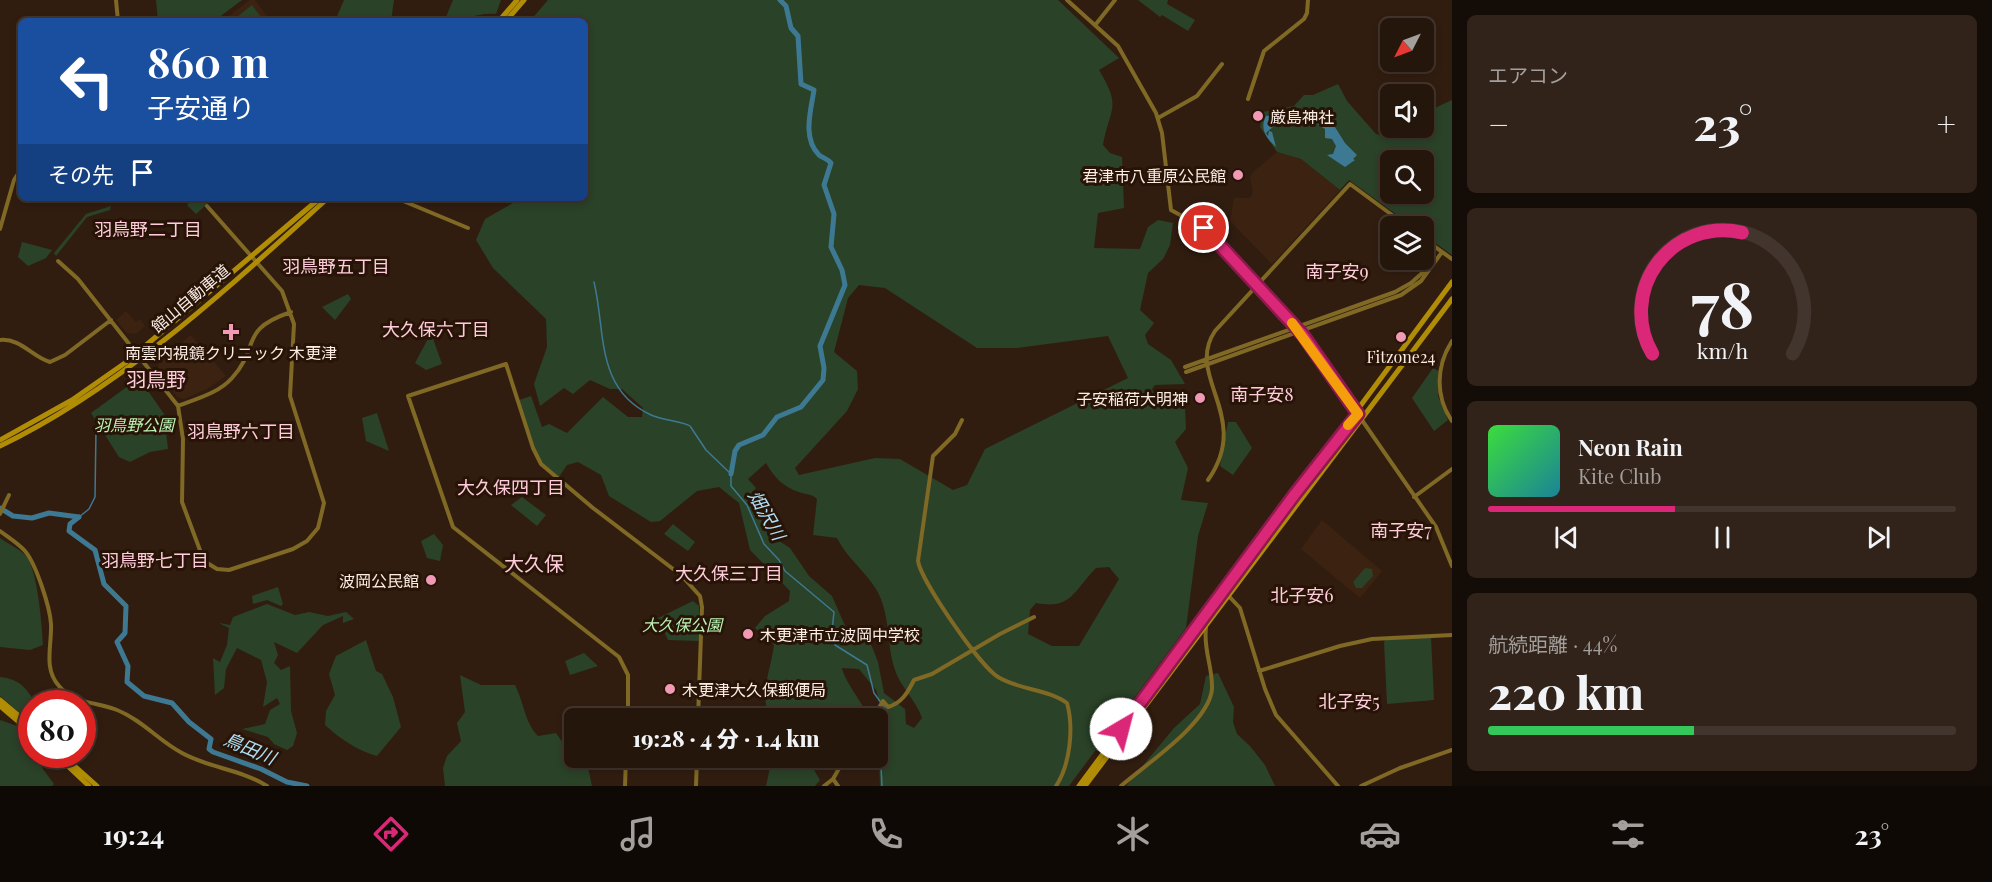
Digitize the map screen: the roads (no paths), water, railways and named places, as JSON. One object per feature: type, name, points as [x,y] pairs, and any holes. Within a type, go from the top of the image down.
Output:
[{"type":"highway","points":[[502,18],[517,0]]},
{"type":"highway","points":[[509,18],[524,0]]},
{"type":"highway","name":"館山自動車道","points":[[0,446],[72,400],[124,363],[316,201]]},
{"type":"highway","name":"館山自動車道","points":[[0,440],[11,438],[76,404],[129,366],[324,201]]},
{"type":"highway","points":[[1085,786],[1206,625],[1301,485],[1358,414],[1452,282]]},
{"type":"highway","points":[[1078,786],[1452,299]]},
{"type":"highway","points":[[0,700],[18,715]]},
{"type":"highway","points":[[0,706],[18,721]]},
{"type":"highway","points":[[70,768],[89,786]]},
{"type":"highway","points":[[77,768],[97,786]]},
{"type":"street","points":[[116,0],[118,18]]},
{"type":"street","points":[[1067,0],[1096,24],[1121,50],[1158,118],[1162,134],[1170,207],[1177,215],[1200,225],[1298,330],[1441,535],[1452,566]]},
{"type":"street","points":[[1096,24],[1115,0]]},
{"type":"street","points":[[1248,99],[1261,55],[1304,19],[1308,0]]},
{"type":"street","points":[[1158,118],[1197,96],[1222,64]]},
{"type":"street","points":[[0,229],[14,180],[18,174]]},
{"type":"street","points":[[1208,480],[1221,457],[1225,431],[1207,362],[1207,346],[1215,331],[1350,184],[1393,216]]},
{"type":"street","points":[[403,201],[468,228]]},
{"type":"street","points":[[58,261],[78,279],[149,366],[178,406],[183,439],[182,502],[200,555],[206,563],[217,569],[229,570],[293,549],[307,541],[321,521],[324,503],[290,396],[289,384],[295,336],[291,312],[282,291],[207,206]]},
{"type":"street","points":[[1434,246],[1452,259]]},
{"type":"street","points":[[1186,369],[1401,295],[1421,281],[1442,252]]},
{"type":"street","points":[[178,406],[208,394],[229,382],[237,372],[259,327],[267,321],[291,312]]},
{"type":"street","points":[[0,340],[21,345],[41,359],[50,362],[65,355],[111,320]]},
{"type":"street","points":[[1452,341],[1441,364],[1439,380],[1442,399],[1452,421]]},
{"type":"street","points":[[628,708],[628,675],[619,657],[453,527],[408,396],[506,364],[533,447],[541,464],[681,575],[700,596],[698,708]]},
{"type":"street","points":[[962,420],[955,434],[933,456],[918,561],[922,578],[996,676],[1067,703],[1070,713],[1066,767],[1056,786]]},
{"type":"street","points":[[1414,497],[1452,469]]},
{"type":"street","points":[[0,514],[9,495]]},
{"type":"street","points":[[0,531],[25,550],[34,565],[51,621],[50,668],[55,681],[64,692],[75,699],[119,710],[137,720],[158,739],[193,759],[244,774],[267,786]]},
{"type":"street","points":[[1227,593],[1240,608],[1268,698],[1281,723],[1338,786]]},
{"type":"street","points":[[879,708],[883,701],[888,707],[893,706],[909,691],[914,680],[932,675],[1000,633],[1034,617]]},
{"type":"street","points":[[1121,786],[1197,721],[1203,712],[1212,687],[1205,648],[1206,625]]},
{"type":"street","points":[[1259,671],[1362,641],[1452,634]]},
{"type":"street","points":[[1194,641],[1201,642],[1205,648]]},
{"type":"street","points":[[1361,786],[1400,768],[1452,750]]},
{"type":"street","points":[[625,786],[626,768]]},
{"type":"street","points":[[696,786],[697,768]]},
{"type":"street","points":[[824,786],[839,768]]},
{"type":"street","points":[[833,778],[838,786]]},
{"type":"water","points":[[1277,115],[1281,120],[1266,133],[1268,136],[1269,131],[1272,132],[1276,147],[1267,137],[1263,125],[1266,116]]},
{"type":"water","points":[[1326,122],[1333,124],[1345,143],[1357,155],[1353,159],[1355,160],[1345,167],[1327,155],[1333,154],[1336,146],[1332,139],[1325,138],[1325,129],[1317,124]]},
{"type":"waterway","name":"畑沢川","points":[[731,474],[735,451],[739,445],[763,435],[777,417],[801,407],[823,380],[824,368],[820,346],[845,285],[842,270],[831,247],[834,214],[824,185],[831,163],[819,155],[811,140],[809,124],[814,90],[801,84],[798,36],[791,28],[786,6],[780,0]]},
{"type":"waterway","name":"畑沢川","points":[[594,282],[606,358],[620,390],[633,404],[651,415],[690,426],[706,450],[731,474],[731,486],[747,505],[764,544],[779,560],[785,571],[834,612],[832,631],[835,645],[867,665],[874,693],[887,711],[882,731],[885,752],[881,766],[882,786]]},
{"type":"waterway","points":[[79,517],[89,509],[95,497],[96,430]]},
{"type":"waterway","name":"鳥田川","points":[[0,508],[13,516],[32,518],[49,513],[79,517]]},
{"type":"waterway","name":"鳥田川","points":[[79,517],[70,524],[69,531],[95,550],[104,584],[126,606],[125,633],[117,642],[128,666],[127,682],[144,696],[172,703],[189,722],[211,739],[209,749],[213,752],[261,769],[287,782],[307,786]]},
{"type":"place","name":"厳島神社","points":[[1258,116]]},
{"type":"place","name":"君津市八重原公民館","points":[[1238,175]]},
{"type":"place","name":"南雲内視鏡クリニック 木更津","points":[[231,332]]},
{"type":"place","name":"Fitzone24","points":[[1401,337]]},
{"type":"place","name":"子安稲荷大明神","points":[[1200,398]]},
{"type":"place","name":"波岡公民館","points":[[431,580]]},
{"type":"place","name":"木更津市立波岡中学校","points":[[748,634]]},
{"type":"place","name":"木更津大久保郵便局","points":[[670,689]]},
{"type":"district","name":"羽鳥野二丁目","points":[[148,229]]},
{"type":"district","name":"羽鳥野五丁目","points":[[336,266]]},
{"type":"district","name":"南子安9","points":[[1337,271]]},
{"type":"district","name":"大久保六丁目","points":[[436,329]]},
{"type":"district","name":"羽鳥野","points":[[156,378]]},
{"type":"district","name":"南子安8","points":[[1262,394]]},
{"type":"district","name":"羽鳥野六丁目","points":[[241,431]]},
{"type":"district","name":"大久保四丁目","points":[[511,487]]},
{"type":"district","name":"南子安7","points":[[1401,530]]},
{"type":"district","name":"羽鳥野七丁目","points":[[155,560]]},
{"type":"district","name":"大久保","points":[[534,562]]},
{"type":"district","name":"大久保三丁目","points":[[729,573]]},
{"type":"district","name":"北子安6","points":[[1302,595]]},
{"type":"district","name":"北子安5","points":[[1349,701]]},
{"type":"park label","name":"羽鳥野公園","points":[[134,424]]},
{"type":"park label","name":"大久保公園","points":[[682,624]]}]
